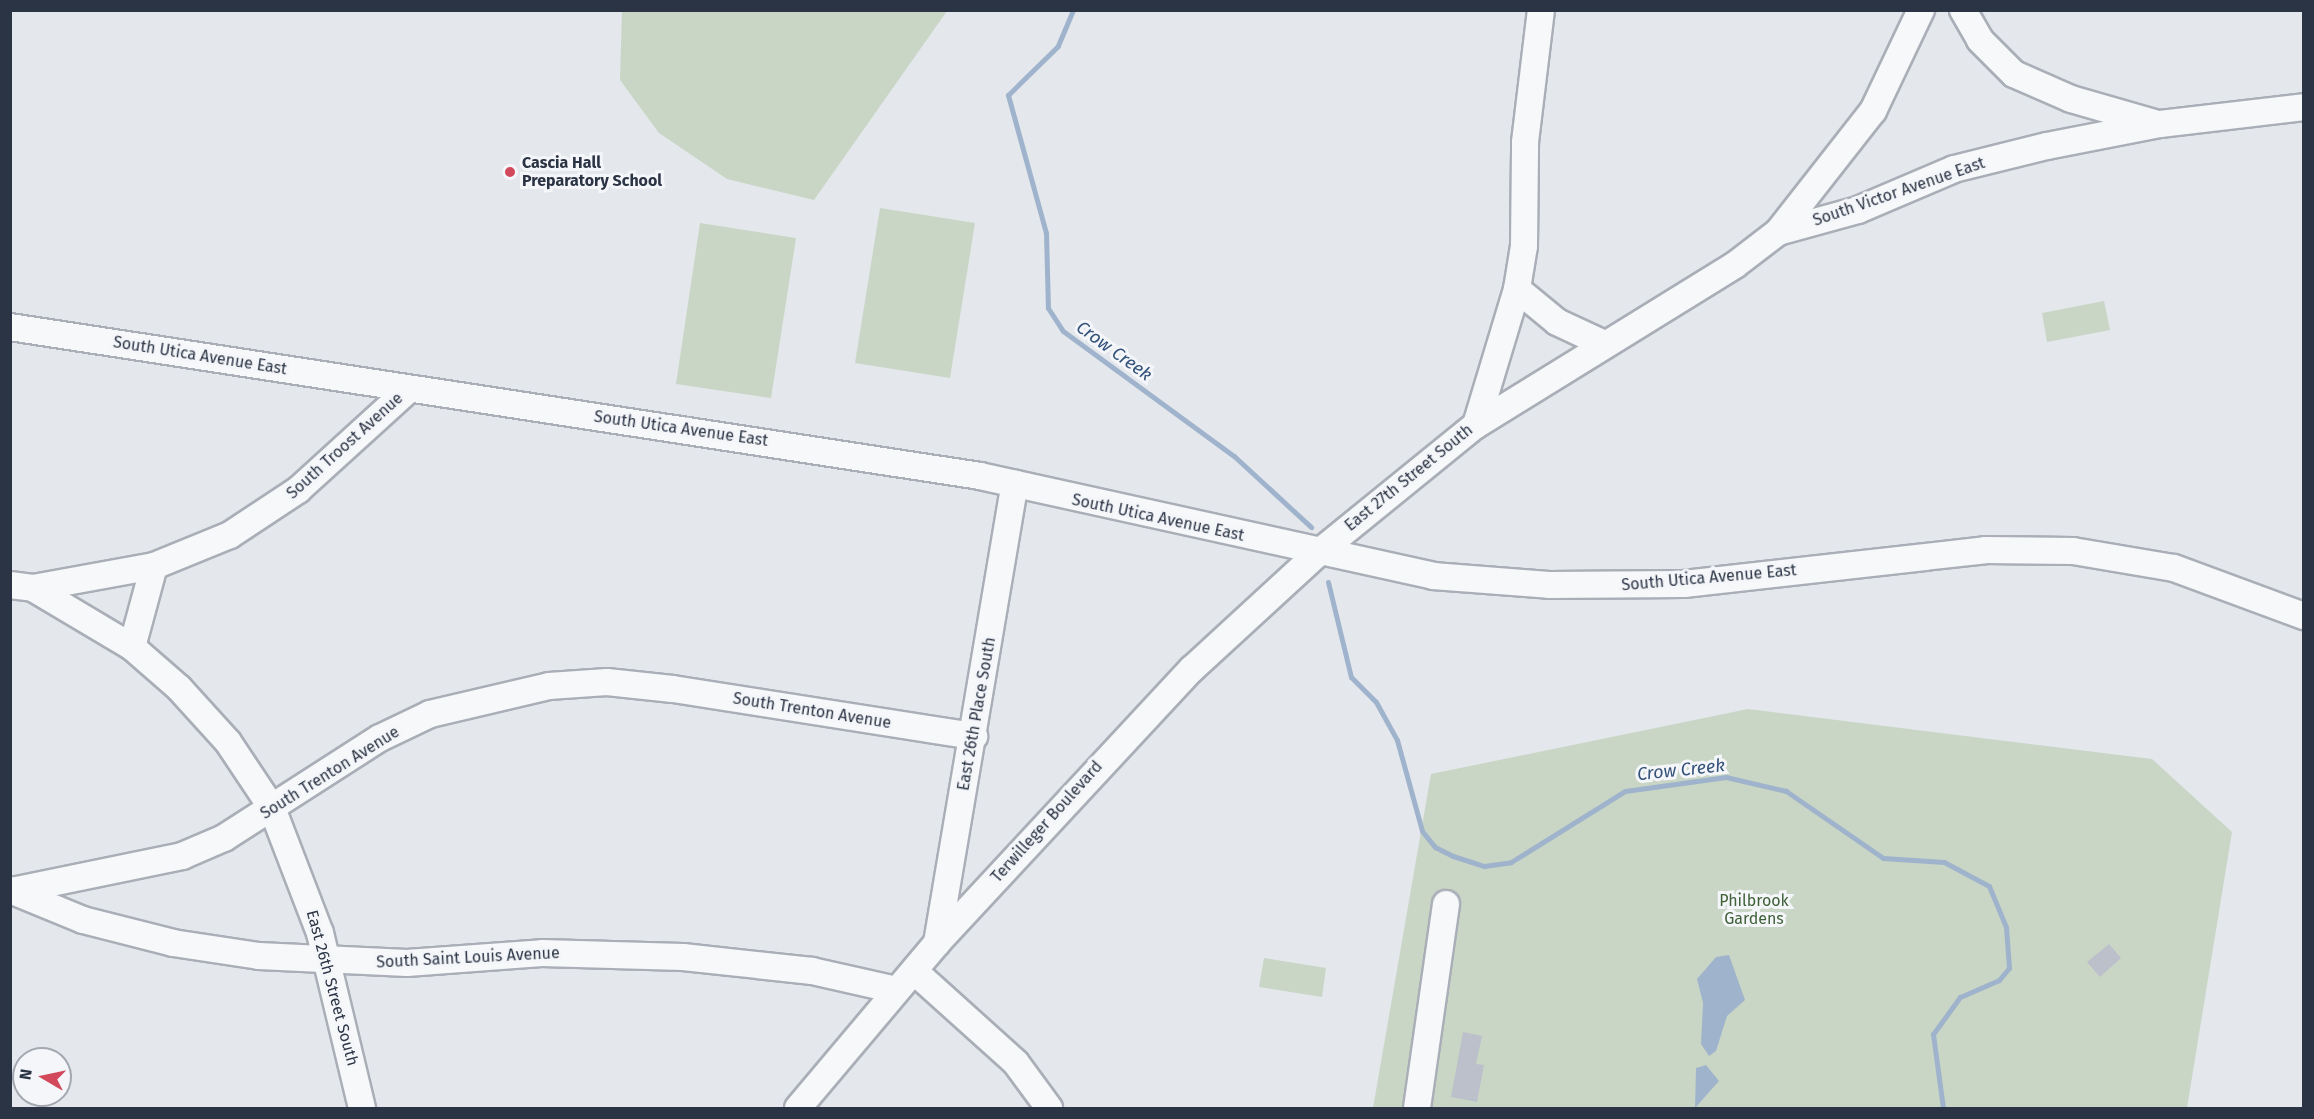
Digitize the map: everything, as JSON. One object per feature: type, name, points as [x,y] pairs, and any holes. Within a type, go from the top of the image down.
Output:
[{"type":"street","name":"East 27th Street South","points":[[1317,554],[1476,425],[1517,289],[1524,246],[1525,142],[1541,10]]},
{"type":"street","points":[[1778,232],[1873,111],[1921,10]]},
{"type":"street","name":"South Victor Avenue East","points":[[1963,10],[1980,40],[2014,74],[2071,99],[2160,124]]},
{"type":"street","name":"South Victor Avenue East","points":[[1476,425],[1602,344],[1735,265],[1778,232],[1858,210],[1954,169],[2160,124],[2304,107]]},
{"type":"street","points":[[1517,289],[1557,322],[1602,344]]},
{"type":"street","name":"South Utica Avenue East","points":[[10,327],[1015,484],[1317,554],[1433,576],[1608,586],[1729,579],[1985,550],[2073,551],[2174,568],[2304,616]]},
{"type":"street","name":"South Troost Avenue","points":[[22,586],[154,566],[260,517],[298,490],[409,389]]},
{"type":"street","name":"East 26th Place South","points":[[937,944],[1015,484]]},
{"type":"street","name":"Terwilleger Boulevard","points":[[798,1108],[937,944],[1192,669],[1317,554]]},
{"type":"street","points":[[132,647],[154,566]]},
{"type":"street","name":"East 26th Street South","points":[[22,586],[132,647],[203,710],[272,808],[327,960],[362,1108]]},
{"type":"street","name":"South Trenton Avenue","points":[[11,890],[182,856],[272,808],[380,738],[430,714],[549,686],[608,682],[673,689],[974,736]]},
{"type":"street","name":"South Saint Louis Avenue","points":[[11,890],[83,920],[172,943],[327,960],[407,963],[542,953],[672,956],[802,969],[896,990]]},
{"type":"street","points":[[1417,1108],[1446,904]]},
{"type":"street","points":[[914,971],[999,1046],[1049,1108]]},
{"type":"green space","points":[[622,10],[947,11],[814,200],[727,179],[659,133],[620,80]]},
{"type":"green space","points":[[880,208],[975,223],[950,378],[855,363]]},
{"type":"green space","points":[[700,223],[796,238],[771,398],[676,384]]},
{"type":"green space","points":[[2104,301],[2110,330],[2047,342],[2042,313]]},
{"type":"green space","name":"Philbrook Gardens","points":[[1748,709],[2152,759],[2232,832],[2187,1108],[1373,1108],[1431,774]]},
{"type":"green space","points":[[1264,958],[1326,968],[1322,997],[1259,987]]},
{"type":"water","points":[[1729,955],[1745,1000],[1727,1016],[1716,1051],[1709,1056],[1701,1044],[1703,1003],[1697,979],[1716,957]]},
{"type":"water","points":[[1706,1065],[1719,1081],[1695,1108],[1696,1068]]},
{"type":"building","points":[[2109,944],[2121,958],[2100,977],[2087,962]]},
{"type":"building","points":[[1463,1032],[1482,1036],[1476,1064],[1484,1065],[1477,1102],[1451,1097]]},
{"type":"waterway","name":"Crow Creek","points":[[1073,10],[1058,46],[1008,95],[1046,233],[1048,308],[1063,331],[1234,456],[1311,527]]},
{"type":"waterway","name":"Crow Creek","points":[[1328,582],[1351,677],[1376,702],[1397,740],[1422,831],[1435,847],[1453,856],[1484,866],[1511,862],[1625,791],[1726,777],[1786,791],[1883,858],[1944,862],[1989,886],[2006,927],[2009,968],[1999,980],[1960,997],[1933,1034],[1943,1108]]},
{"type":"place","name":"Cascia Hall Preparatory School","points":[[510,172]]}]
